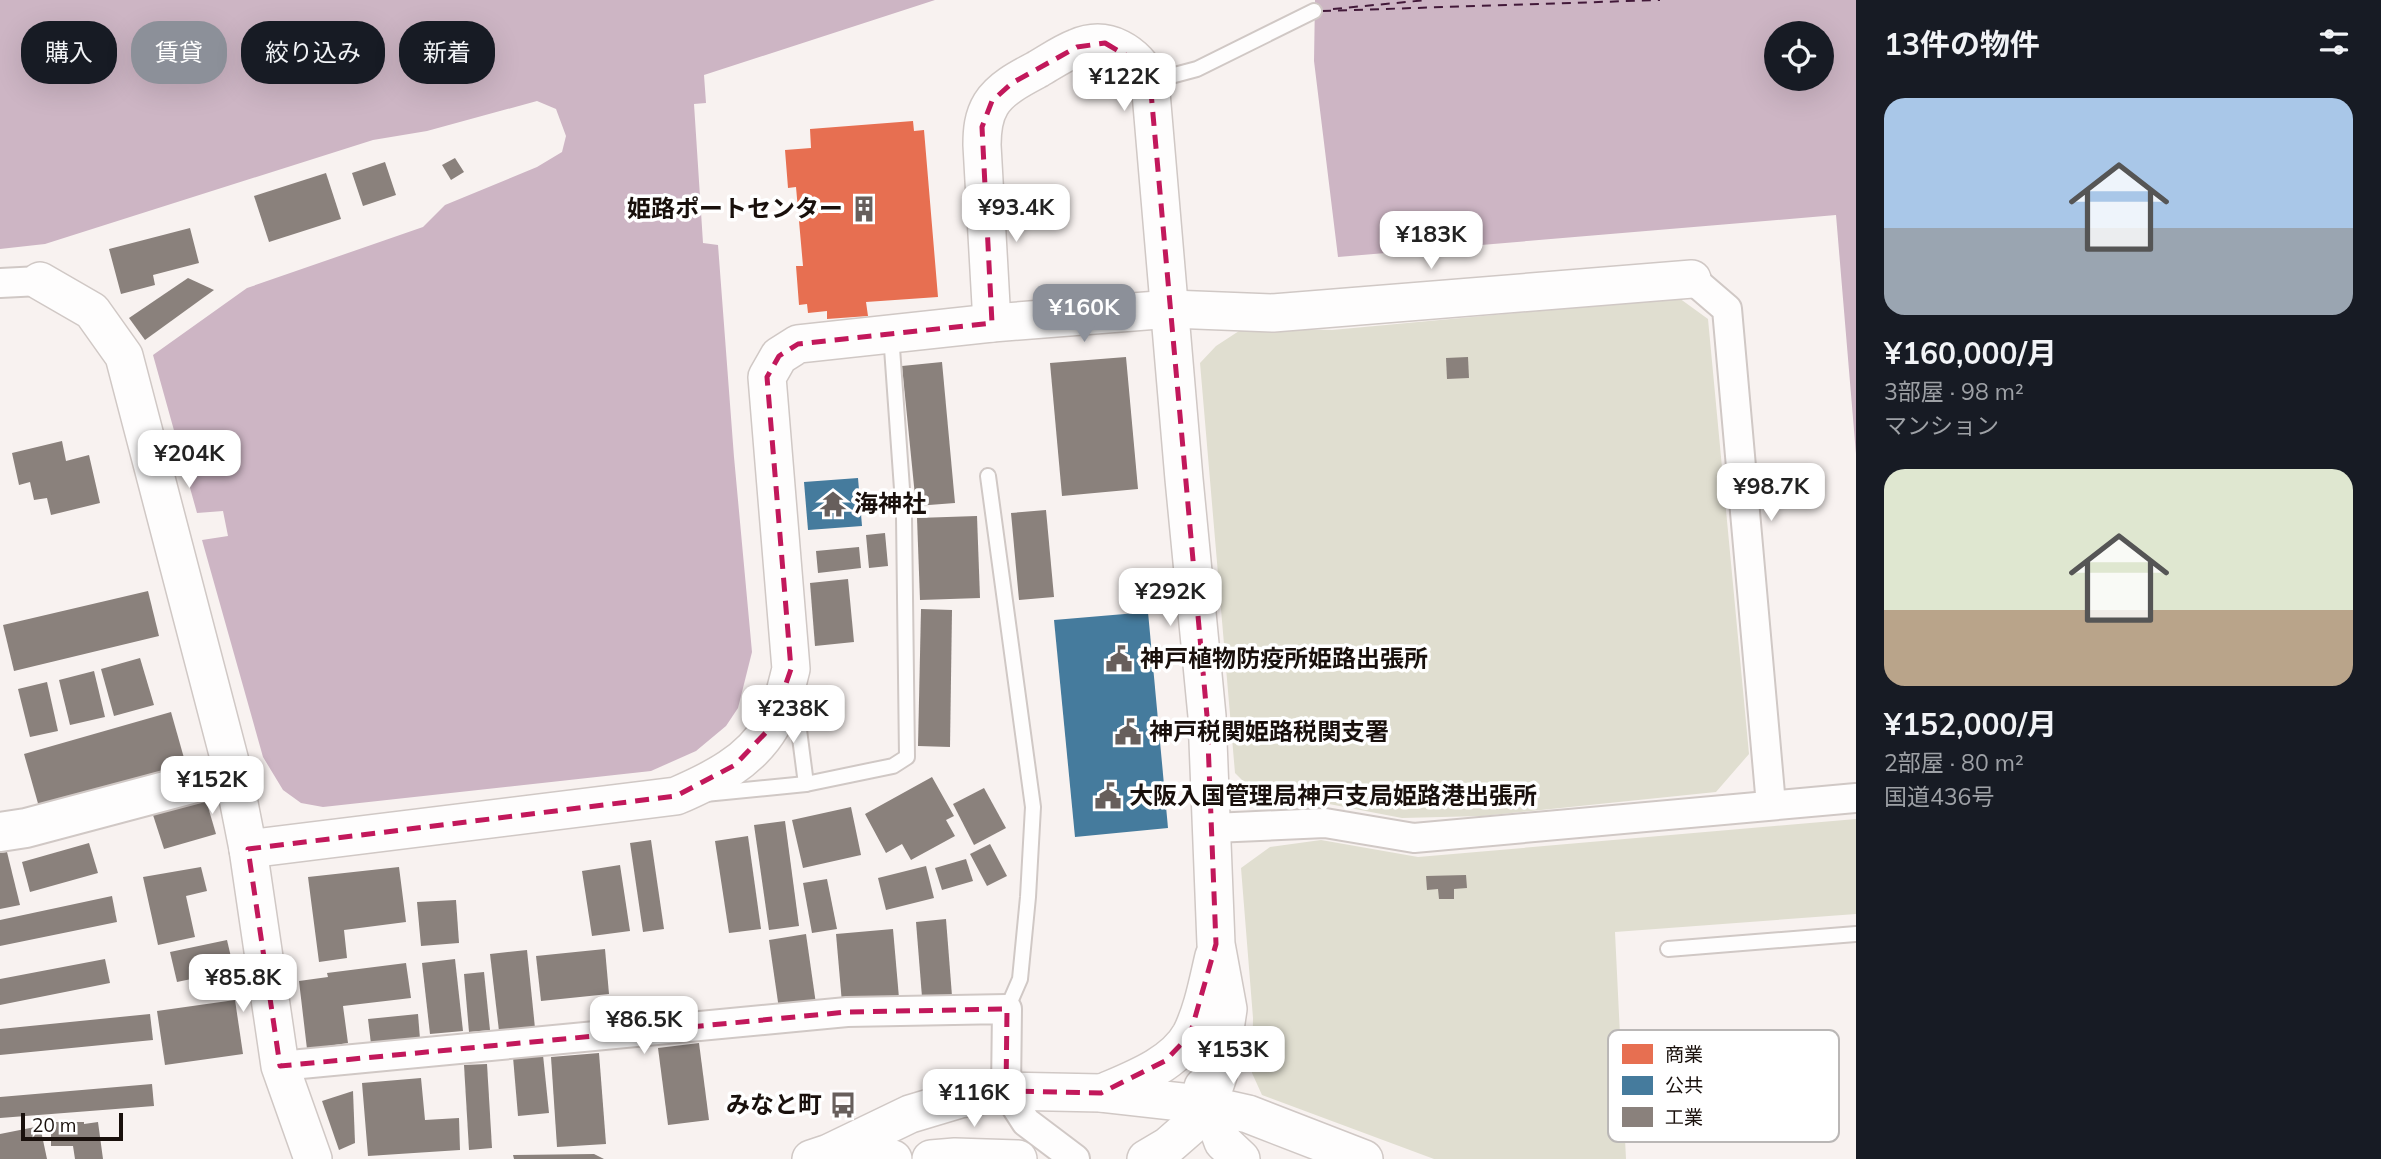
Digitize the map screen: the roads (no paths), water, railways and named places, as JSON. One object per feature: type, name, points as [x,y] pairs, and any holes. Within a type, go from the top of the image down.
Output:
[{"type":"highway","points":[[0,832],[26,828],[233,773]]},
{"type":"street","points":[[992,323],[982,127],[992,101],[1013,83],[1077,47],[1105,43],[1133,56],[1142,65],[1150,81],[1184,479],[1208,716],[1216,944],[1228,1009],[1218,1076],[1208,1105],[1192,1125],[1168,1146],[1146,1159]]},
{"type":"street","points":[[248,849],[676,796],[715,779],[755,747],[771,727],[782,703],[791,669],[767,377],[779,356],[798,344],[992,323],[1171,309],[1273,313],[1692,279],[1727,309],[1771,805]]},
{"type":"street","points":[[0,283],[40,281],[92,311],[124,356],[233,773],[248,849],[280,1066],[313,1159]]},
{"type":"street","points":[[1213,828],[1325,823],[1414,838],[1856,798]]},
{"type":"street","points":[[1101,1093],[1142,1075],[1165,1061],[1190,1035],[1201,1006],[1216,944]]},
{"type":"street","points":[[280,1066],[847,1012],[1007,1009],[1006,1091],[1026,1122],[1074,1159]]},
{"type":"street","points":[[1190,1035],[1208,1105],[1223,1142],[1241,1159]]},
{"type":"street","points":[[820,1156],[911,1114],[960,1099],[1006,1091],[1101,1093],[1208,1105],[1248,1114],[1364,1159]]},
{"type":"street","points":[[820,1156],[893,1159]]},
{"type":"street","points":[[931,1159],[1018,1159]]},
{"type":"lane","points":[[1150,81],[1198,69],[1314,11]]},
{"type":"lane","points":[[676,796],[732,793],[806,784],[893,766],[906,757],[904,517],[891,334]]},
{"type":"lane","points":[[988,476],[1033,807],[1020,979],[1007,1009]]},
{"type":"lane","points":[[791,669],[806,784]]},
{"type":"lane","points":[[1668,949],[1856,934]]},
{"type":"place","name":"姫路ポートセンター","points":[[864,209]]},
{"type":"place","name":"海神社","points":[[833,504]]},
{"type":"place","name":"神戸植物防疫所姫路出張所","points":[[1119,659]]},
{"type":"place","name":"神戸税関姫路税関支署","points":[[1128,732]]},
{"type":"place","name":"大阪入国管理局神戸支局姫路港出張所","points":[[1108,796]]},
{"type":"place","name":"みなと町","points":[[843,1105]]}]
